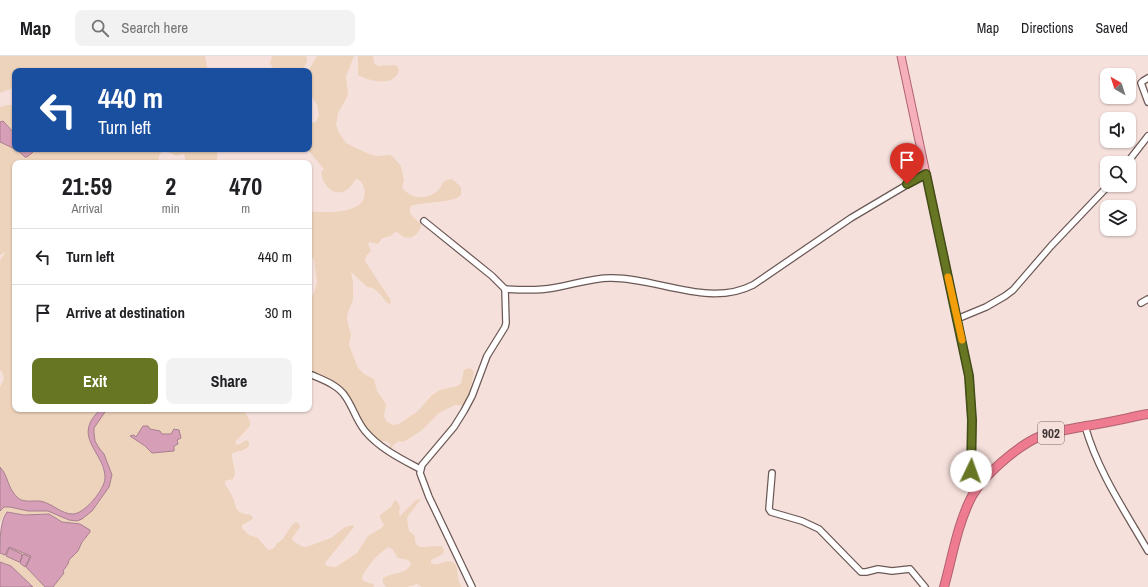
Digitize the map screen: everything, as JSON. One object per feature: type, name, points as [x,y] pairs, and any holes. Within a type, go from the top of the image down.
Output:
[{"type":"highway","name":"902","points":[[944,587],[962,520],[975,492],[983,480],[999,465],[1032,440],[1048,434],[1148,414]]},
{"type":"main road","points":[[901,56],[957,319],[970,392],[972,426],[971,486],[975,492]]},
{"type":"street","points":[[1148,78],[1143,81],[1141,85],[1148,102]]},
{"type":"street","points":[[1132,156],[1148,136]]},
{"type":"street","points":[[505,289],[540,290],[611,278],[628,279],[696,292],[716,293],[742,290],[758,282],[851,218],[926,174]]},
{"type":"street","points":[[957,319],[986,307],[1013,290],[1051,246],[1102,192]]},
{"type":"street","points":[[424,221],[496,279],[505,289],[506,323],[487,356],[470,400],[454,427],[420,468],[426,491],[472,587]]},
{"type":"street","points":[[1141,303],[1148,298]]},
{"type":"street","points":[[312,375],[336,387],[343,393],[358,421],[372,438],[398,457],[420,468]]},
{"type":"street","points":[[1085,426],[1102,472],[1148,551]]},
{"type":"street","points":[[772,473],[769,509],[771,512],[802,521],[819,529],[862,572],[878,568],[892,571],[910,569],[925,587]]},
{"type":"shaded area","points":[[0,56],[205,56],[207,68],[12,68],[12,88],[0,93]]},
{"type":"shaded area","points":[[272,56],[306,56],[307,58],[307,63],[303,68],[273,68],[270,63]]},
{"type":"shaded area","points":[[317,56],[354,56],[346,76],[348,95],[338,113],[336,125],[339,133],[346,143],[369,154],[376,156],[390,155],[393,157],[401,166],[404,180],[402,188],[414,196],[427,197],[438,190],[443,182],[448,180],[452,179],[461,187],[461,195],[452,200],[416,204],[411,206],[411,214],[421,224],[418,232],[413,237],[406,238],[395,232],[391,236],[382,238],[378,244],[370,242],[368,244],[371,251],[366,256],[365,261],[390,299],[390,304],[387,303],[376,290],[367,287],[351,272],[353,282],[353,300],[347,319],[351,335],[349,345],[358,368],[364,374],[374,379],[377,391],[386,404],[384,416],[386,421],[393,425],[399,424],[418,411],[432,395],[440,390],[458,386],[461,383],[464,370],[469,368],[474,372],[469,396],[463,405],[455,405],[439,413],[422,430],[407,440],[402,442],[399,441],[393,445],[392,448],[390,448],[390,443],[385,441],[380,442],[361,423],[349,397],[312,371],[312,295],[317,282],[314,260],[312,257],[312,211],[335,212],[354,208],[361,203],[364,197],[364,188],[360,181],[356,179],[345,191],[332,191],[323,180],[321,172],[324,169],[310,152],[312,152],[312,123],[316,122],[319,115],[317,105],[312,97],[312,68],[310,68]]},
{"type":"shaded area","points":[[358,56],[373,56],[374,63],[378,66],[396,65],[399,70],[396,76],[387,81],[381,82],[369,79],[358,75]]},
{"type":"shaded area","points":[[12,105],[12,131],[3,121],[0,122],[0,107]]},
{"type":"shaded area","points":[[3,121],[12,131],[12,148],[0,142],[0,122]]},
{"type":"shaded area","points":[[0,142],[12,148],[12,152],[19,152],[25,157],[32,152],[162,152],[159,160],[12,160],[12,412],[97,412],[90,424],[98,457],[105,477],[102,487],[94,500],[78,513],[70,514],[46,504],[21,500],[14,494],[0,467],[0,387],[4,379],[0,370],[0,260],[6,252],[0,255]]},
{"type":"shaded area","points":[[19,152],[33,152],[27,157]]},
{"type":"shaded area","points":[[168,152],[217,153],[216,160],[185,160],[184,154],[176,156]]},
{"type":"shaded area","points":[[98,412],[105,412],[94,428],[94,433],[95,441],[104,454],[112,475],[109,487],[92,511],[77,521],[69,520],[48,511],[28,511],[4,507],[0,511],[0,467],[14,494],[21,500],[44,502],[69,514],[77,513],[88,506],[102,488],[105,478],[104,469],[91,444],[89,436],[89,428],[92,419]]},
{"type":"shaded area","points":[[105,412],[245,412],[250,421],[250,426],[235,442],[237,445],[246,440],[249,442],[249,446],[232,454],[235,473],[233,479],[225,481],[225,484],[238,511],[252,516],[253,519],[242,525],[242,528],[249,535],[258,538],[267,549],[270,550],[282,540],[292,525],[296,522],[300,527],[292,538],[293,541],[306,547],[331,538],[345,527],[353,525],[354,527],[325,563],[327,566],[336,567],[357,553],[368,536],[384,525],[380,515],[391,507],[394,501],[396,500],[400,506],[400,516],[416,500],[421,499],[408,516],[409,531],[415,536],[415,542],[417,545],[421,547],[443,547],[444,552],[431,560],[431,563],[436,564],[449,561],[454,563],[462,587],[422,587],[417,584],[407,587],[386,587],[383,583],[383,578],[403,572],[409,568],[411,564],[408,560],[398,558],[389,547],[374,560],[362,577],[363,581],[373,584],[374,587],[53,587],[64,573],[63,571],[68,565],[69,560],[78,551],[82,542],[90,532],[80,524],[62,522],[49,514],[24,515],[7,512],[0,523],[0,511],[4,507],[10,507],[28,511],[48,511],[69,520],[92,511],[109,487],[104,456],[97,446],[94,435],[94,430]],"holes":[[[150,429],[160,431],[162,434],[171,434],[152,453],[140,443],[134,435],[136,437],[140,430]]]},
{"type":"shaded area","points":[[143,426],[148,426],[150,429],[160,431],[162,434],[171,434],[174,429],[179,430],[181,438],[177,440],[178,444],[174,446],[174,451],[152,453],[145,446],[130,436],[134,435],[136,437]]},
{"type":"shaded area","points":[[7,512],[24,515],[49,514],[62,522],[80,524],[90,530],[78,551],[69,560],[63,571],[64,573],[53,587],[45,587],[26,567],[31,556],[9,547],[5,555],[0,553],[0,537],[3,520]]},
{"type":"shaded area","points":[[8,547],[31,556],[26,567],[45,587],[33,587],[11,566],[0,562],[0,553],[5,555]]},
{"type":"shaded area","points":[[9,548],[22,554],[19,562],[6,556]]},
{"type":"shaded area","points":[[23,554],[30,557],[25,567],[20,563]]},
{"type":"shaded area","points":[[0,562],[11,566],[33,587],[0,587]]},
{"type":"slow traffic","points":[[948,277],[962,340]]},
{"type":"route","points":[[907,184],[926,174],[969,376],[972,420],[971,471]]}]
